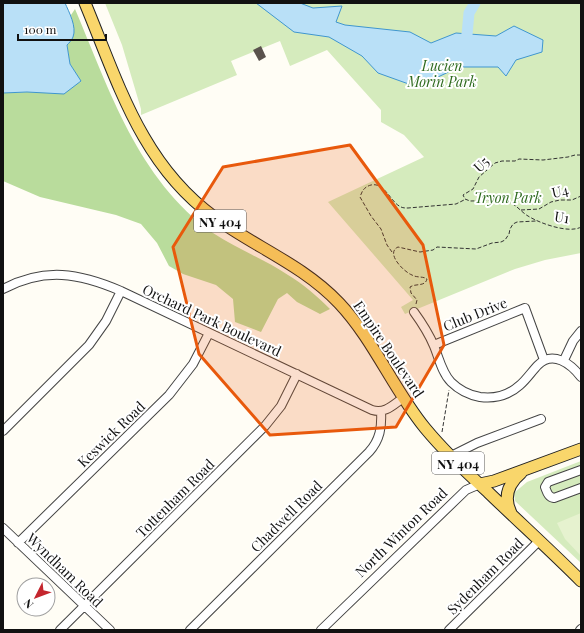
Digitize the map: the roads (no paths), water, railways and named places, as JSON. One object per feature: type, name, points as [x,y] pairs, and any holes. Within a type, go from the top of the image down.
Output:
[{"type":"main road","name":"Empire Boulevard","points":[[84,3],[133,117],[145,140],[162,166],[190,196],[213,216],[296,267],[326,290],[360,328],[403,398],[426,429],[451,456],[581,581]]},
{"type":"main road","name":"North Winton Road","points":[[480,484],[494,481],[526,470],[581,449]]},
{"type":"main road","points":[[514,517],[507,503],[507,492],[513,481],[526,470]]},
{"type":"street","name":"Orchard Park Boulevard","points":[[3,289],[40,276],[65,275],[90,279],[121,291],[372,410],[380,411]]},
{"type":"street","points":[[3,431],[89,345],[106,321],[121,291]]},
{"type":"street","name":"Club Drive","points":[[434,345],[525,308],[544,360]]},
{"type":"street","points":[[414,312],[434,345],[450,381],[460,390],[471,395],[492,397],[503,396],[521,385],[544,360],[564,360],[581,377]]},
{"type":"street","points":[[564,360],[573,341],[581,331]]},
{"type":"street","name":"Keswick Road","points":[[18,543],[169,395],[194,364],[209,333]]},
{"type":"street","name":"Tottenham Road","points":[[60,630],[265,426],[280,406],[297,374]]},
{"type":"street","points":[[380,411],[386,410],[403,398]]},
{"type":"street","name":"Chadwell Road","points":[[190,630],[369,452],[376,443],[380,433],[380,411]]},
{"type":"street","points":[[451,456],[477,443],[541,419]]},
{"type":"street","points":[[581,470],[548,482],[545,488],[548,495],[554,498],[581,488]]},
{"type":"street","name":"North Winton Road","points":[[321,630],[466,490],[480,484]]},
{"type":"street","name":"Wyndham Road","points":[[3,528],[110,630]]},
{"type":"street","name":"Sydenham Road","points":[[449,630],[539,541]]},
{"type":"water","points":[[3,3],[65,3],[74,29],[73,38],[67,45],[70,64],[81,81],[64,94],[27,92],[3,93]]},
{"type":"water","points":[[256,3],[300,3],[313,8],[342,6],[336,22],[345,25],[410,32],[431,43],[456,33],[496,36],[514,26],[543,40],[542,52],[516,60],[506,76],[498,67],[459,67],[417,87],[378,73],[362,56],[329,37],[294,32]]},
{"type":"waterway","points":[[460,46],[467,35],[469,13],[475,3]]},
{"type":"park label","name":"Lucien Morin Park","points":[[442,74]]},
{"type":"park label","name":"Tryon Park","points":[[508,197]]}]
